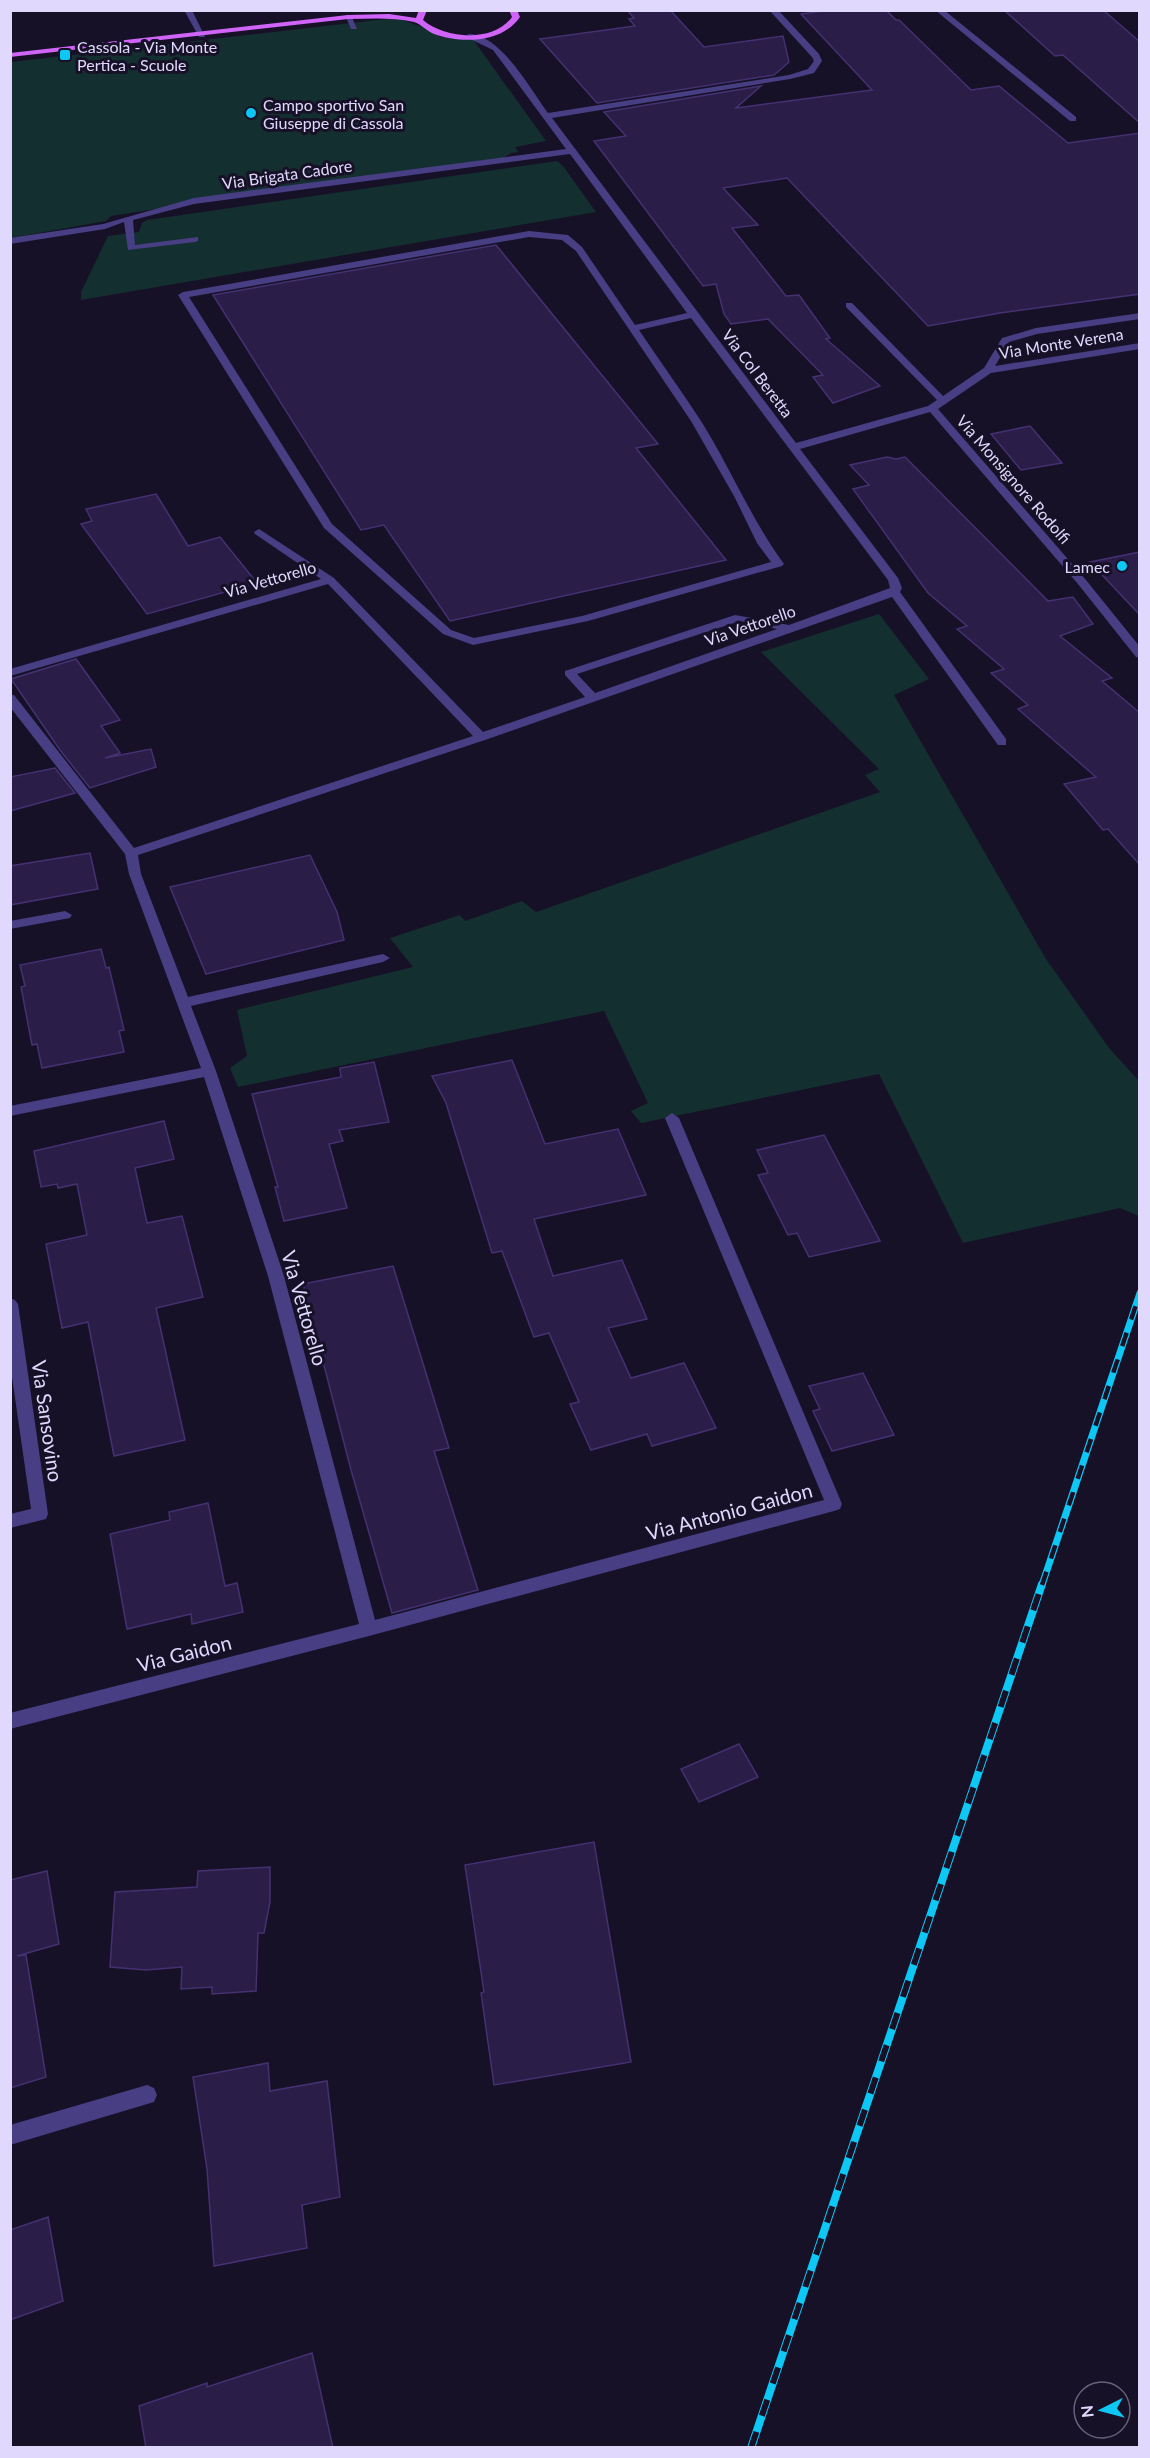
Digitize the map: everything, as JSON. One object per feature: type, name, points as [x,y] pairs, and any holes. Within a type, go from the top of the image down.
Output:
[{"type":"main road","points":[[10,55],[348,17],[389,16],[421,10],[419,21]]},
{"type":"main road","points":[[389,16],[419,21],[426,28],[441,34],[471,36],[499,32],[512,25],[516,17],[515,11]]},
{"type":"street","points":[[188,10],[202,35]]},
{"type":"street","points":[[546,116],[811,71],[818,61],[816,56],[773,10]]},
{"type":"street","points":[[939,10],[1073,119]]},
{"type":"street","points":[[348,17],[354,27]]},
{"type":"street","points":[[496,48],[495,43],[499,32]]},
{"type":"street","name":"Via Col Beretta","points":[[471,36],[496,48],[693,315],[894,580],[896,588],[894,592],[1002,742]]},
{"type":"street","name":"Via Brigata Cadore","points":[[10,241],[105,226],[194,201],[571,151]]},
{"type":"street","points":[[128,218],[131,248],[195,239]]},
{"type":"street","points":[[538,235],[566,237],[579,249],[633,328],[696,421],[739,496],[762,543],[778,564],[584,619],[473,642],[447,632],[328,526],[183,296],[518,236],[538,235]]},
{"type":"street","points":[[849,305],[943,401]]},
{"type":"street","points":[[633,328],[693,315]]},
{"type":"street","name":"Via Monte Verena","points":[[988,370],[1005,340],[1036,331],[1140,315]]},
{"type":"street","name":"Via Monte Verena","points":[[932,408],[988,370],[1140,346]]},
{"type":"street","points":[[794,447],[932,408]]},
{"type":"street","name":"Via Monsignore Rodolfi","points":[[932,408],[1082,582],[1140,655]]},
{"type":"street","points":[[259,532],[330,580]]},
{"type":"street","name":"Via Vettorello","points":[[10,673],[330,580],[481,737]]},
{"type":"street","name":"Via Vettorello","points":[[131,853],[481,737],[894,592]]},
{"type":"street","points":[[594,698],[569,673],[739,616],[792,629]]},
{"type":"street","name":"Via Vettorello","points":[[10,698],[131,853],[135,874],[209,1071],[276,1276],[369,1629]]},
{"type":"street","points":[[10,925],[65,915]]},
{"type":"street","points":[[184,1003],[383,958]]},
{"type":"street","points":[[10,1111],[209,1071]]},
{"type":"street","name":"Via Antonio Gaidon","points":[[369,1629],[834,1504],[672,1118]]},
{"type":"street","name":"Via Sansovino","points":[[10,1304],[40,1514],[10,1521]]},
{"type":"street","name":"Via Gaidon","points":[[10,1721],[369,1629]]},
{"type":"street","points":[[10,2135],[147,2095]]},
{"type":"green space","name":"Campo sportivo San Giuseppe di Cassola","points":[[395,18],[418,25],[433,26],[440,37],[472,38],[546,141],[515,147],[518,152],[511,153],[502,159],[323,183],[111,216],[106,221],[11,238],[11,62]]},
{"type":"green space","points":[[557,161],[596,212],[81,300],[81,292],[108,236],[139,232],[142,223],[147,220]]},
{"type":"green space","points":[[879,614],[929,679],[894,695],[1046,959],[1109,1048],[1139,1081],[1139,1216],[1120,1208],[963,1243],[879,1074],[641,1123],[631,1111],[648,1103],[604,1011],[238,1087],[230,1068],[247,1056],[237,1010],[413,967],[390,938],[460,915],[465,921],[522,901],[536,912],[880,792],[865,775],[879,769],[761,652]]},
{"type":"building","points":[[627,10],[670,10],[704,47],[783,36],[789,62],[774,75],[597,103],[540,39],[635,26],[629,19],[634,18]]},
{"type":"building","points":[[830,10],[886,10],[971,90],[999,86],[1068,143],[1140,133],[1140,294],[1000,313],[928,326],[787,178],[723,188],[758,225],[732,228],[786,296],[799,295],[830,338],[826,339],[880,386],[833,403],[813,377],[823,375],[768,319],[731,324],[724,314],[716,284],[703,286],[594,141],[626,136],[604,112],[761,86],[736,108],[872,90],[801,14]]},
{"type":"building","points":[[1004,10],[1103,10],[1140,42],[1140,123],[1063,55],[1055,56]]},
{"type":"building","points":[[496,245],[658,444],[636,448],[726,560],[450,621],[384,525],[361,530],[213,295]]},
{"type":"building","points":[[1030,426],[1062,463],[1021,470],[991,434]]},
{"type":"building","points":[[887,457],[896,459],[905,457],[1048,601],[1073,597],[1093,624],[1060,636],[1112,678],[1102,681],[1140,713],[1140,865],[1108,829],[1103,830],[1064,784],[1096,777],[1018,709],[1028,705],[991,673],[1004,669],[957,629],[967,626],[928,593],[853,489],[869,485],[850,465]]},
{"type":"building","points":[[156,494],[188,546],[220,537],[257,583],[147,614],[81,524],[92,521],[86,509]]},
{"type":"building","points":[[1140,552],[1140,615],[1090,562]]},
{"type":"building","points":[[76,659],[120,720],[101,726],[120,753],[105,758],[151,749],[156,767],[90,788],[60,750],[11,679]]},
{"type":"building","points":[[55,768],[75,793],[10,811],[10,777]]},
{"type":"building","points":[[90,853],[98,889],[10,905],[10,866]]},
{"type":"building","points":[[310,855],[337,912],[344,940],[206,974],[170,887]]},
{"type":"building","points":[[101,949],[106,968],[109,967],[124,1030],[119,1031],[124,1052],[42,1068],[37,1044],[32,1045],[21,987],[25,986],[20,965]]},
{"type":"building","points":[[512,1060],[545,1144],[618,1129],[646,1195],[534,1219],[553,1276],[622,1260],[647,1319],[608,1328],[631,1378],[684,1363],[716,1428],[652,1446],[647,1434],[591,1450],[570,1404],[579,1402],[549,1333],[534,1337],[502,1251],[492,1253],[446,1103],[432,1076]]},
{"type":"building","points":[[374,1062],[389,1122],[339,1130],[343,1141],[329,1144],[347,1208],[284,1221],[275,1187],[278,1187],[252,1094],[341,1077],[340,1068]]},
{"type":"building","points":[[164,1121],[174,1159],[135,1168],[147,1223],[182,1216],[203,1297],[156,1308],[185,1440],[114,1456],[88,1322],[62,1328],[46,1244],[87,1235],[77,1184],[58,1188],[57,1184],[41,1187],[34,1151]]},
{"type":"building","points":[[824,1135],[880,1241],[809,1257],[797,1233],[788,1235],[758,1175],[768,1173],[757,1150]]},
{"type":"building","points":[[393,1266],[449,1448],[434,1451],[478,1590],[392,1613],[351,1470],[303,1284]]},
{"type":"building","points":[[863,1373],[894,1435],[832,1451],[813,1411],[820,1409],[809,1386]]},
{"type":"building","points":[[208,1503],[225,1586],[237,1583],[243,1612],[192,1624],[191,1614],[127,1629],[110,1534],[170,1520],[169,1512]]},
{"type":"building","points":[[739,1744],[758,1777],[699,1802],[681,1769]]},
{"type":"building","points":[[594,1842],[631,2062],[494,2085],[481,1993],[484,1992],[465,1865]]},
{"type":"building","points":[[270,1867],[270,1902],[264,1933],[258,1933],[256,1991],[212,1994],[212,1987],[181,1989],[182,1967],[146,1970],[110,1967],[115,1892],[197,1887],[198,1871]]},
{"type":"building","points":[[47,1871],[59,1944],[17,1956],[26,1955],[46,2077],[10,2088],[10,1880]]},
{"type":"building","points":[[268,2063],[270,2091],[327,2081],[340,2197],[302,2205],[307,2248],[214,2266],[207,2169],[193,2077]]},
{"type":"building","points":[[48,2217],[63,2301],[10,2320],[10,2230]]},
{"type":"building","points":[[312,2353],[333,2448],[146,2448],[139,2406],[207,2383],[207,2387]]},
{"type":"railway","points":[[1042,1585],[1140,1293]]},
{"type":"railway","points":[[751,2448],[1042,1584]]},
{"type":"place","name":"Cassola - Via Monte Pertica - Scuole","points":[[65,55]]},
{"type":"place","name":"Campo sportivo San Giuseppe di Cassola","points":[[251,113]]},
{"type":"place","name":"Lamec","points":[[1122,566]]}]
